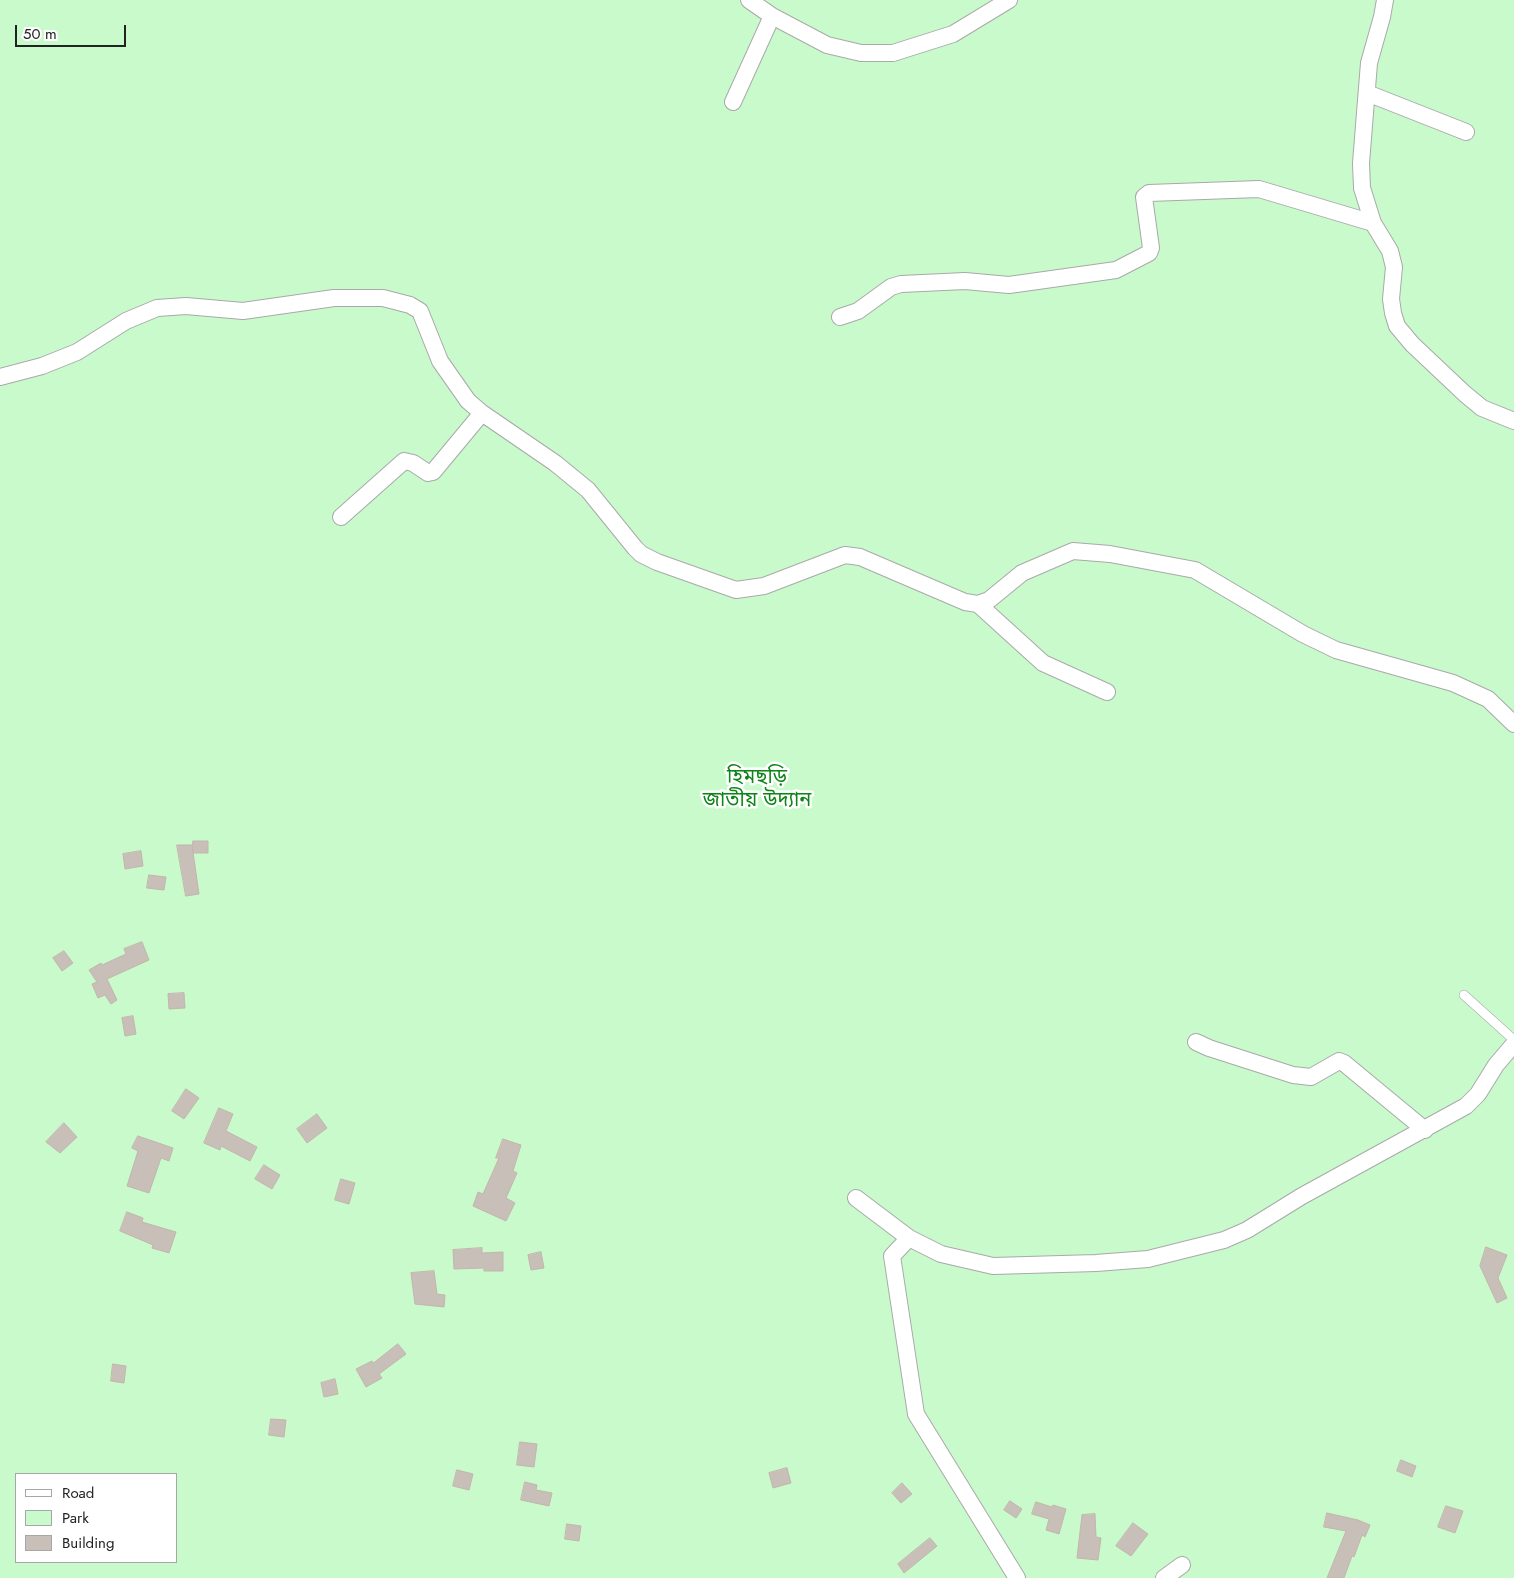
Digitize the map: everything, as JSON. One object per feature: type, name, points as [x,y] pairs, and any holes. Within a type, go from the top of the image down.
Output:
[{"type":"street","points":[[749,0],[772,16],[827,45],[861,54],[893,53],[953,34],[1008,0]]},
{"type":"street","points":[[1385,0],[1369,63],[1360,163],[1362,188],[1373,223],[1390,251],[1394,267],[1391,299],[1393,314],[1397,326],[1412,344],[1465,394],[1482,408],[1514,421]]},
{"type":"street","points":[[733,102],[772,16]]},
{"type":"street","points":[[1367,93],[1466,132]]},
{"type":"street","points":[[840,317],[858,311],[890,287],[901,284],[966,281],[1009,284],[1116,270],[1149,253],[1151,248],[1144,197],[1150,193],[1259,189],[1373,223]]},
{"type":"street","points":[[0,377],[42,366],[77,352],[126,321],[157,308],[186,306],[243,311],[334,298],[383,298],[410,305],[420,311],[440,361],[468,401],[482,413],[555,463],[588,490],[635,548],[641,554],[657,562],[736,590],[764,586],[846,555],[860,557],[964,602],[978,604],[989,600],[1022,572],[1073,551],[1110,554],[1194,570],[1302,634],[1336,650],[1453,683],[1488,700],[1514,724]]},
{"type":"street","points":[[341,517],[404,461],[413,463],[428,473],[433,472],[482,413]]},
{"type":"street","points":[[978,604],[1043,663],[1107,692]]},
{"type":"street","points":[[1196,1042],[1293,1076],[1311,1077],[1339,1061],[1344,1063],[1425,1130]]},
{"type":"street","points":[[856,1198],[909,1238],[941,1254],[993,1266],[1096,1263],[1148,1259],[1224,1240],[1247,1230],[1302,1196],[1466,1106],[1478,1094],[1496,1065],[1514,1042]]},
{"type":"street","points":[[909,1238],[892,1256],[916,1414],[1016,1578]]},
{"type":"street","points":[[1164,1578],[1182,1565]]},
{"type":"lane","points":[[1464,995],[1514,1042]]},
{"type":"green space","name":"হিমছড়ি জাতীয় উদ্যান","points":[[0,0],[1514,0],[1514,1578],[0,1578]]},
{"type":"building","points":[[193,841],[208,841],[208,853],[193,853]]},
{"type":"building","points":[[177,845],[192,845],[199,894],[186,896]]},
{"type":"building","points":[[141,851],[143,866],[125,869],[123,854]]},
{"type":"building","points":[[149,875],[166,877],[164,890],[147,888]]},
{"type":"building","points":[[142,942],[149,960],[107,979],[117,1000],[111,1004],[105,995],[98,998],[92,984],[97,982],[89,970],[101,963],[102,965],[126,954],[124,949]]},
{"type":"building","points":[[64,951],[73,963],[62,971],[53,958]]},
{"type":"building","points":[[184,993],[185,1008],[169,1009],[168,994]]},
{"type":"building","points":[[133,1016],[136,1034],[125,1036],[122,1018]]},
{"type":"building","points":[[186,1089],[199,1098],[184,1119],[172,1111]]},
{"type":"building","points":[[219,1108],[233,1114],[226,1131],[257,1147],[250,1161],[221,1146],[220,1150],[204,1143]]},
{"type":"building","points":[[317,1114],[327,1128],[307,1143],[297,1129]]},
{"type":"building","points":[[64,1123],[77,1137],[60,1153],[46,1142]]},
{"type":"building","points":[[138,1136],[173,1148],[169,1161],[161,1158],[149,1193],[127,1186],[138,1151],[132,1148]]},
{"type":"building","points":[[503,1139],[521,1145],[513,1171],[517,1173],[506,1198],[515,1203],[506,1221],[473,1206],[478,1192],[483,1194],[499,1158],[496,1158]]},
{"type":"building","points":[[264,1165],[280,1175],[272,1189],[255,1179]]},
{"type":"building","points":[[341,1179],[355,1183],[349,1204],[335,1200]]},
{"type":"building","points":[[127,1212],[143,1218],[142,1222],[176,1232],[169,1253],[152,1248],[153,1245],[120,1231]]},
{"type":"building","points":[[1486,1247],[1507,1255],[1498,1278],[1507,1298],[1497,1303],[1480,1266]]},
{"type":"building","points":[[482,1248],[482,1253],[503,1252],[503,1271],[484,1271],[484,1268],[454,1269],[453,1250]]},
{"type":"building","points":[[541,1252],[544,1268],[531,1270],[528,1255]]},
{"type":"building","points":[[434,1271],[437,1294],[445,1295],[444,1307],[415,1304],[411,1273]]},
{"type":"building","points":[[398,1344],[406,1354],[379,1374],[382,1378],[366,1387],[356,1369],[372,1361],[373,1363]]},
{"type":"building","points":[[113,1364],[126,1366],[124,1383],[111,1381]]},
{"type":"building","points":[[335,1379],[338,1394],[324,1397],[321,1383]]},
{"type":"building","points":[[271,1419],[286,1420],[284,1437],[269,1435]]},
{"type":"building","points":[[520,1442],[537,1444],[534,1467],[517,1465]]},
{"type":"building","points":[[1401,1460],[1416,1466],[1412,1477],[1397,1471]]},
{"type":"building","points":[[787,1468],[791,1483],[773,1488],[769,1473]]},
{"type":"building","points":[[457,1470],[473,1474],[469,1490],[453,1486]]},
{"type":"building","points":[[525,1482],[537,1485],[536,1490],[552,1493],[549,1506],[521,1500]]},
{"type":"building","points":[[902,1483],[912,1494],[901,1503],[892,1493]]},
{"type":"building","points":[[1010,1501],[1022,1509],[1016,1518],[1004,1510]]},
{"type":"building","points":[[1036,1502],[1066,1509],[1059,1534],[1046,1530],[1049,1519],[1032,1514]]},
{"type":"building","points":[[1446,1506],[1463,1511],[1455,1533],[1438,1527]]},
{"type":"building","points":[[1327,1513],[1358,1520],[1370,1525],[1365,1537],[1362,1535],[1344,1578],[1327,1578],[1346,1531],[1324,1527]]},
{"type":"building","points":[[1095,1514],[1096,1537],[1101,1538],[1098,1560],[1077,1558],[1082,1515]]},
{"type":"building","points":[[1133,1523],[1148,1534],[1131,1556],[1116,1546]]},
{"type":"building","points":[[567,1524],[581,1526],[579,1541],[565,1539]]},
{"type":"building","points":[[930,1538],[937,1546],[904,1573],[898,1564]]}]
